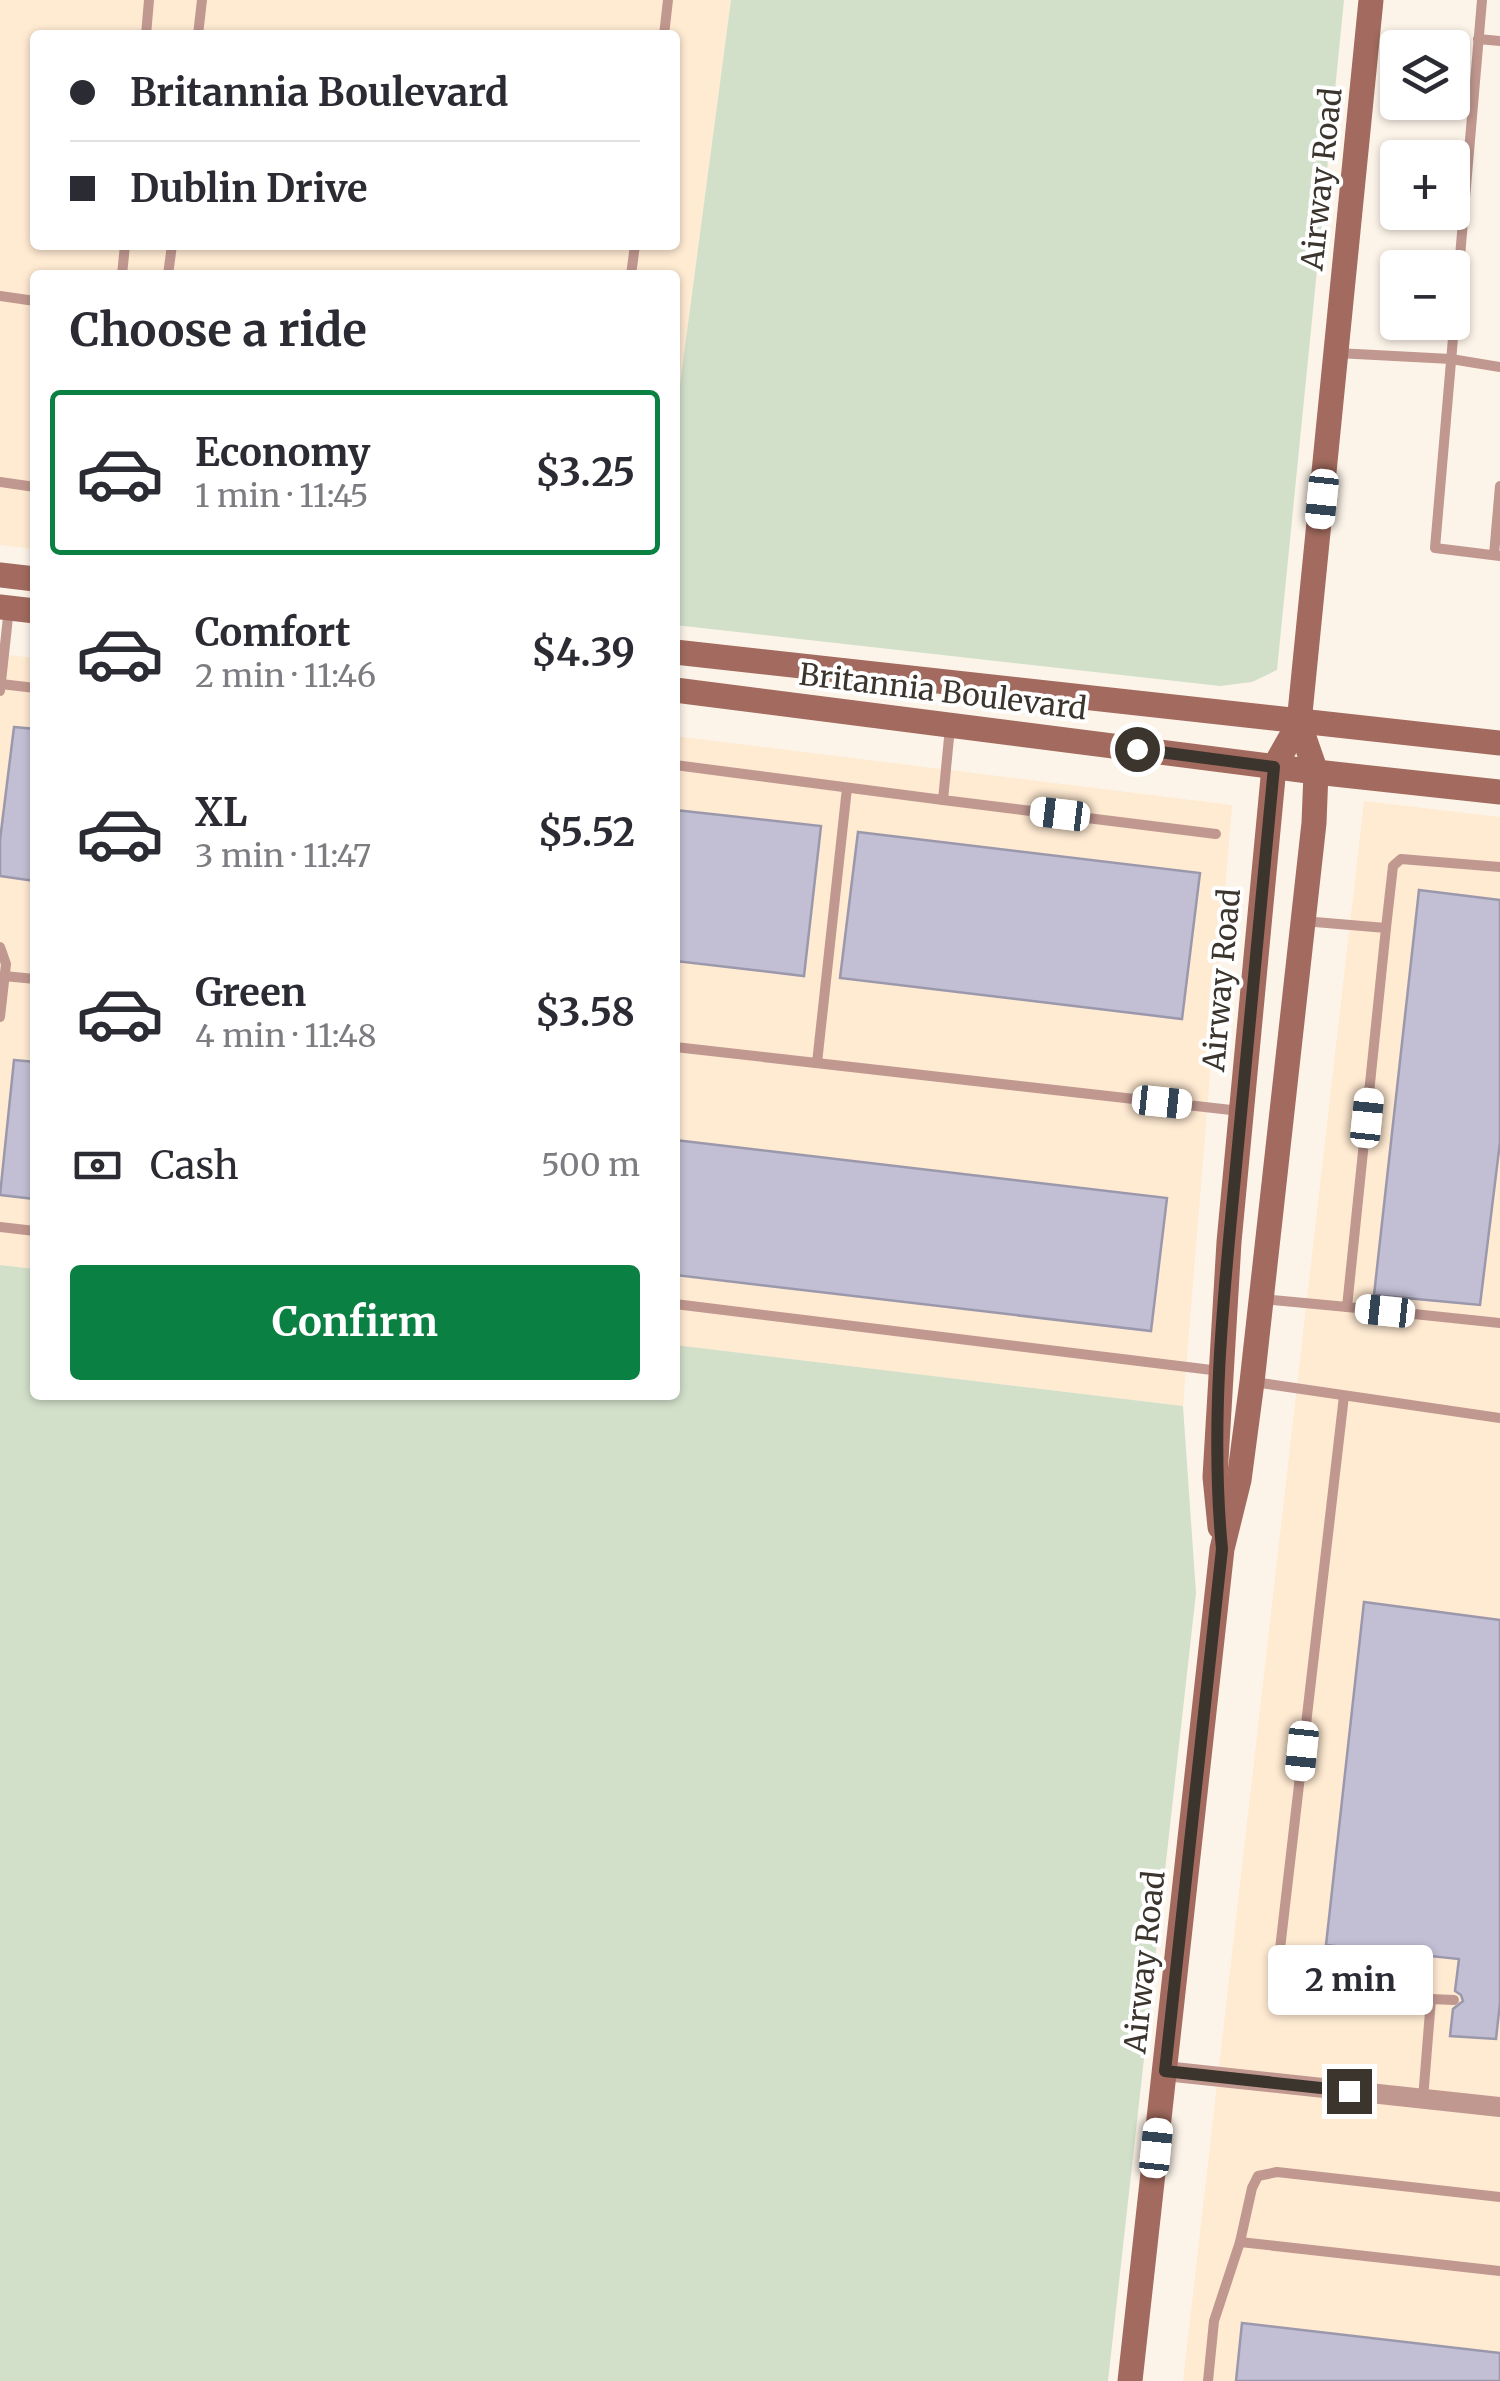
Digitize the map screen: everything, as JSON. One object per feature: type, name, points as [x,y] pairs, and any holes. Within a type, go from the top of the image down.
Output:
[{"type":"street","name":"Airway Road","points":[[1222,1549],[1215,1478],[1220,1371],[1274,767],[1299,723],[1371,0]]},
{"type":"street","points":[[0,575],[30,578]]},
{"type":"street","name":"Britannia Boulevard","points":[[680,653],[1500,743]]},
{"type":"street","name":"Britannia Boulevard","points":[[680,691],[1500,792]]},
{"type":"street","name":"Airway Road","points":[[1130,2381],[1222,1549],[1239,1480],[1252,1382],[1302,921],[1316,772],[1299,723]]},
{"type":"street","points":[[1165,2071],[1500,2107]]},
{"type":"lane","points":[[146,30],[149,0]]},
{"type":"lane","points":[[199,30],[202,0]]},
{"type":"lane","points":[[665,30],[668,0]]},
{"type":"lane","points":[[1482,0],[1435,548],[1497,556],[1500,486]]},
{"type":"lane","points":[[1478,39],[1500,41]]},
{"type":"lane","points":[[0,296],[30,301]]},
{"type":"lane","points":[[1336,353],[1500,367]]},
{"type":"lane","points":[[0,482],[30,485]]},
{"type":"lane","points":[[15,609],[0,688],[30,688]]},
{"type":"lane","points":[[943,800],[950,724]]},
{"type":"lane","points":[[680,766],[1216,834]]},
{"type":"lane","points":[[816,1063],[847,788]]},
{"type":"lane","points":[[1347,1307],[1394,866],[1402,859],[1500,868]]},
{"type":"lane","points":[[1302,921],[1386,928]]},
{"type":"lane","points":[[0,948],[6,964],[0,1016]]},
{"type":"lane","points":[[4,976],[30,979]]},
{"type":"lane","points":[[680,1048],[1241,1111]]},
{"type":"lane","points":[[0,1227],[30,1230]]},
{"type":"lane","points":[[1262,1299],[1500,1323]]},
{"type":"lane","points":[[680,1305],[1220,1371]]},
{"type":"lane","points":[[1252,1382],[1500,1418]]},
{"type":"lane","points":[[1344,1396],[1280,1949],[1286,1970],[1300,1980],[1418,1992],[1431,1999],[1454,2000]]},
{"type":"lane","points":[[1423,2099],[1431,1999]]},
{"type":"lane","points":[[1208,2381],[1214,2320],[1258,2176],[1276,2172],[1500,2196]]},
{"type":"lane","points":[[1240,2242],[1500,2271]]},
{"type":"shaded area","points":[[0,0],[731,0],[680,384],[680,270],[30,270],[30,548],[0,545]]},
{"type":"shaded area","points":[[0,654],[30,657],[30,1268],[0,1265]]},
{"type":"shaded area","points":[[680,737],[1232,805],[1183,1406],[680,1346]]},
{"type":"shaded area","points":[[1364,801],[1500,817],[1500,2381],[1183,2381]]},
{"type":"green space","points":[[731,0],[1344,0],[1277,670],[1252,682],[1220,686],[680,626],[680,384]]},
{"type":"green space","points":[[0,1265],[30,1268],[30,1400],[680,1400],[680,1346],[1183,1406],[1196,1593],[1108,2381],[0,2381]]},
{"type":"building","points":[[14,727],[30,729],[30,880],[0,876],[0,840]]},
{"type":"building","points":[[680,811],[821,826],[804,976],[680,962]]},
{"type":"building","points":[[858,832],[1200,873],[1182,1019],[840,978]]},
{"type":"building","points":[[1419,890],[1500,900],[1500,1142],[1480,1305],[1374,1295]]},
{"type":"building","points":[[14,1060],[30,1062],[30,1198],[0,1195]]},
{"type":"building","points":[[680,1141],[1167,1198],[1151,1331],[680,1276]]},
{"type":"building","points":[[1364,1602],[1500,1620],[1500,2003],[1496,2039],[1450,2036],[1453,2009],[1463,2001],[1455,1991],[1459,1959],[1326,1945]]},
{"type":"building","points":[[1242,2323],[1500,2353],[1500,2381],[1236,2381]]},
{"type":"route","points":[[1137,749],[1274,767],[1228,1242],[1215,1478],[1222,1549],[1165,2071],[1349,2091]]}]
